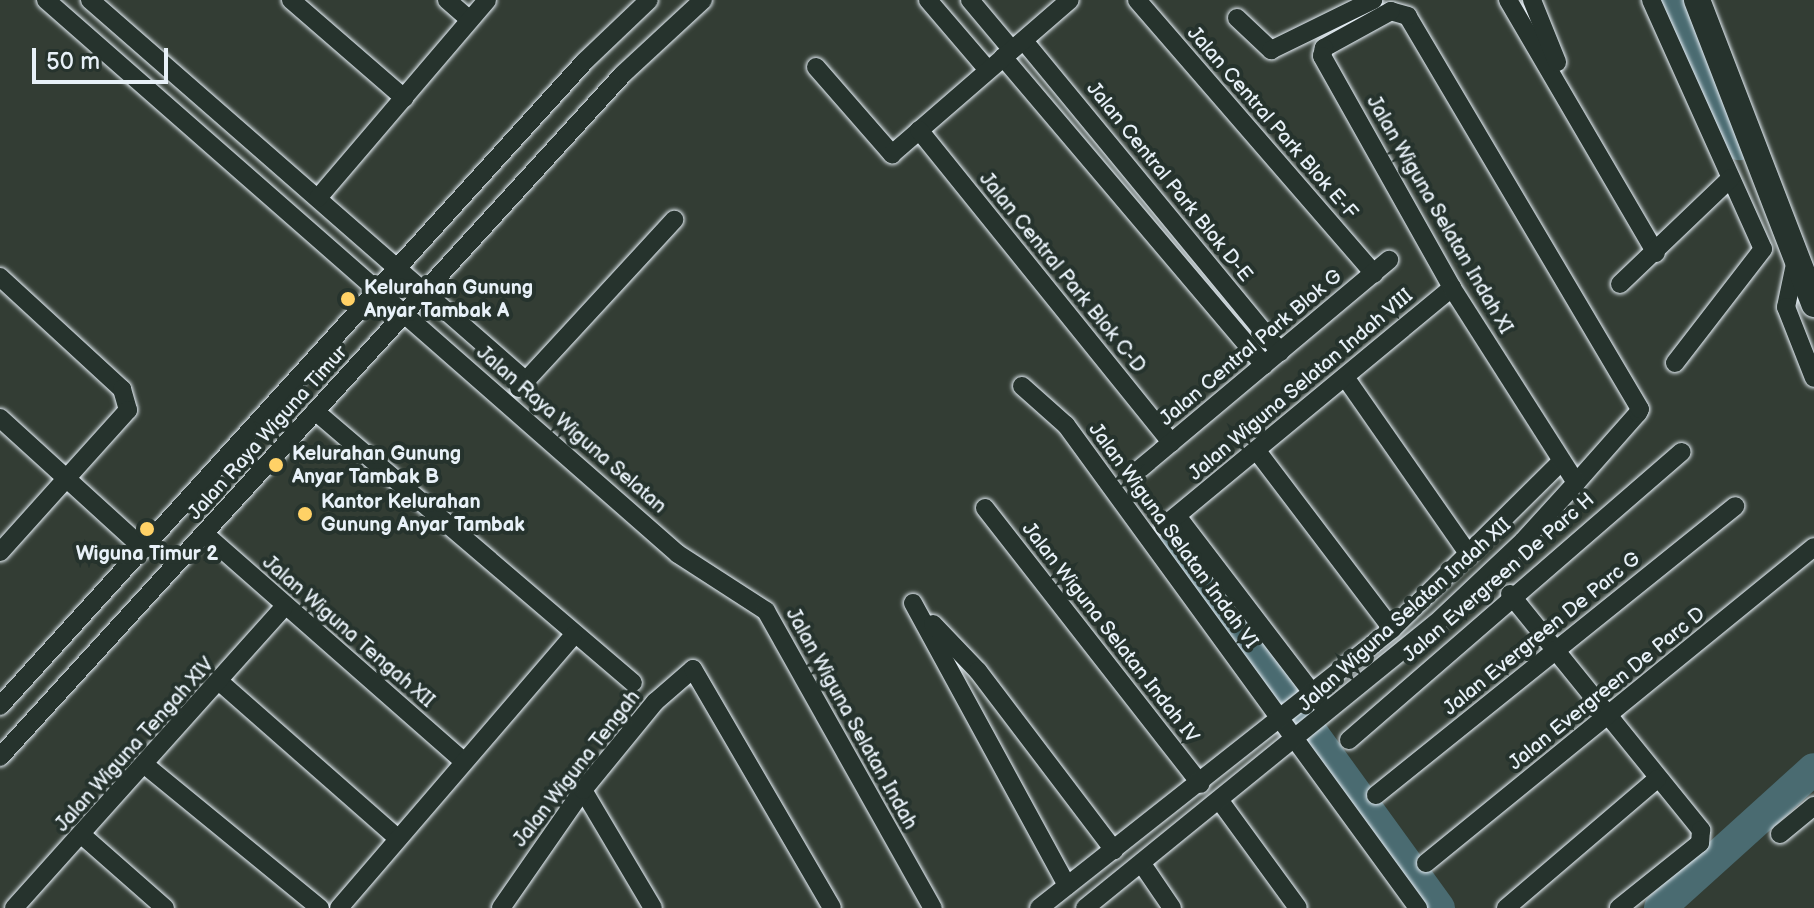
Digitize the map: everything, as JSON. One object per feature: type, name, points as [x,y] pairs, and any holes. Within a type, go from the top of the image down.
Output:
[{"type":"street","name":"Jalan Raya Wiguna Selatan","points":[[46,0],[404,315],[708,574]]},
{"type":"street","name":"Jalan Raya Wiguna Selatan","points":[[90,0],[525,380]]},
{"type":"street","points":[[291,0],[404,98]]},
{"type":"street","points":[[447,0],[470,20]]},
{"type":"street","points":[[318,198],[487,0]]},
{"type":"street","name":"Jalan Raya Wiguna Timur","points":[[0,706],[397,266],[649,0]]},
{"type":"street","name":"Jalan Raya Wiguna Timur","points":[[0,757],[321,416],[404,315],[623,74],[703,0]]},
{"type":"street","points":[[928,0],[988,70]]},
{"type":"street","points":[[970,0],[1013,49],[1264,365]]},
{"type":"street","points":[[816,67],[886,152],[919,130],[1070,0]]},
{"type":"street","name":"Jalan Central Park Blok E-F","points":[[1137,0],[1374,274]]},
{"type":"street","points":[[1237,18],[1276,49],[1349,6],[1373,0]]},
{"type":"street","points":[[1508,0],[1575,106],[1656,253]]},
{"type":"street","points":[[1532,0],[1575,106]]},
{"type":"street","points":[[1651,0],[1763,254],[1675,363]]},
{"type":"street","points":[[1697,0],[1794,267],[1814,304]]},
{"type":"street","name":"Jalan Wiguna Selatan Indah XI","points":[[1408,16],[1391,11],[1324,48],[1322,56],[1452,288],[1576,483]]},
{"type":"street","name":"Jalan Wiguna Selatan Indah XII","points":[[1085,908],[1299,739],[1457,603],[1576,483],[1639,403],[1408,16]]},
{"type":"street","name":"Jalan Central Park Blok D-E","points":[[1013,49],[1280,352]]},
{"type":"street","name":"Jalan Central Park Blok C-D","points":[[919,130],[1172,443]]},
{"type":"street","points":[[1620,284],[1656,253],[1731,178]]},
{"type":"street","points":[[509,403],[525,380],[674,220]]},
{"type":"street","name":"Jalan Central Park Blok G","points":[[1141,468],[1389,260]]},
{"type":"street","points":[[1794,267],[1786,307],[1814,378]]},
{"type":"street","points":[[0,277],[128,399],[128,410],[64,475],[1,550]]},
{"type":"street","name":"Jalan Wiguna Selatan Indah VIII","points":[[1325,717],[1171,521],[1452,288]]},
{"type":"street","points":[[1345,377],[1469,555]]},
{"type":"street","name":"Jalan Wiguna Selatan Indah VI","points":[[1022,386],[1066,425],[1299,739],[1418,908]]},
{"type":"street","points":[[321,416],[573,636],[633,683]]},
{"type":"street","points":[[0,418],[144,549]]},
{"type":"street","points":[[1257,451],[1392,629]]},
{"type":"street","name":"Jalan Evergreen De Parc H","points":[[1349,740],[1510,594],[1681,452]]},
{"type":"street","name":"Jalan Wiguna Selatan Indah XII","points":[[1039,908],[1201,784],[1392,629],[1561,462]]},
{"type":"street","name":"Jalan Evergreen De Parc G","points":[[1376,795],[1735,506]]},
{"type":"street","name":"Jalan Wiguna Selatan Indah IV","points":[[985,508],[1201,784]]},
{"type":"street","name":"Jalan Wiguna Tengah XII","points":[[206,535],[284,607],[463,761]]},
{"type":"street","name":"Jalan Evergreen De Parc D","points":[[1426,863],[1814,547]]},
{"type":"street","name":"Jalan Wiguna Selatan Indah","points":[[708,574],[746,592],[766,611],[933,908]]},
{"type":"street","points":[[1510,594],[1703,837],[1619,908]]},
{"type":"street","name":"Jalan Wiguna Tengah XIV","points":[[13,908],[83,836],[221,683],[284,607]]},
{"type":"street","points":[[1067,886],[918,609],[978,671],[1114,850]]},
{"type":"street","points":[[339,908],[395,836],[573,636]]},
{"type":"street","points":[[47,656],[71,680]]},
{"type":"street","name":"Jalan Wiguna Tengah","points":[[502,907],[583,790],[655,702],[699,671],[832,908]]},
{"type":"street","points":[[221,683],[395,836]]},
{"type":"street","points":[[145,765],[320,908]]},
{"type":"street","points":[[1506,908],[1657,779]]},
{"type":"street","points":[[583,790],[653,908]]},
{"type":"street","points":[[1220,801],[1298,908]]},
{"type":"street","points":[[1780,834],[1812,811]]},
{"type":"street","points":[[83,836],[165,908]]},
{"type":"street","points":[[1142,864],[1172,908]]},
{"type":"street","points":[[0,898],[13,908]]},
{"type":"waterway","points":[[1677,0],[1739,144]]},
{"type":"waterway","points":[[1174,542],[1439,908]]},
{"type":"waterway","points":[[1660,908],[1814,769]]},
{"type":"place","name":"Kelurahan Gunung Anyar Tambak A","points":[[348,299]]},
{"type":"place","name":"Kelurahan Gunung Anyar Tambak B","points":[[276,465]]},
{"type":"place","name":"Kantor Kelurahan Gunung Anyar Tambak","points":[[305,514]]},
{"type":"place","name":"Wiguna Timur 2","points":[[147,529]]}]
